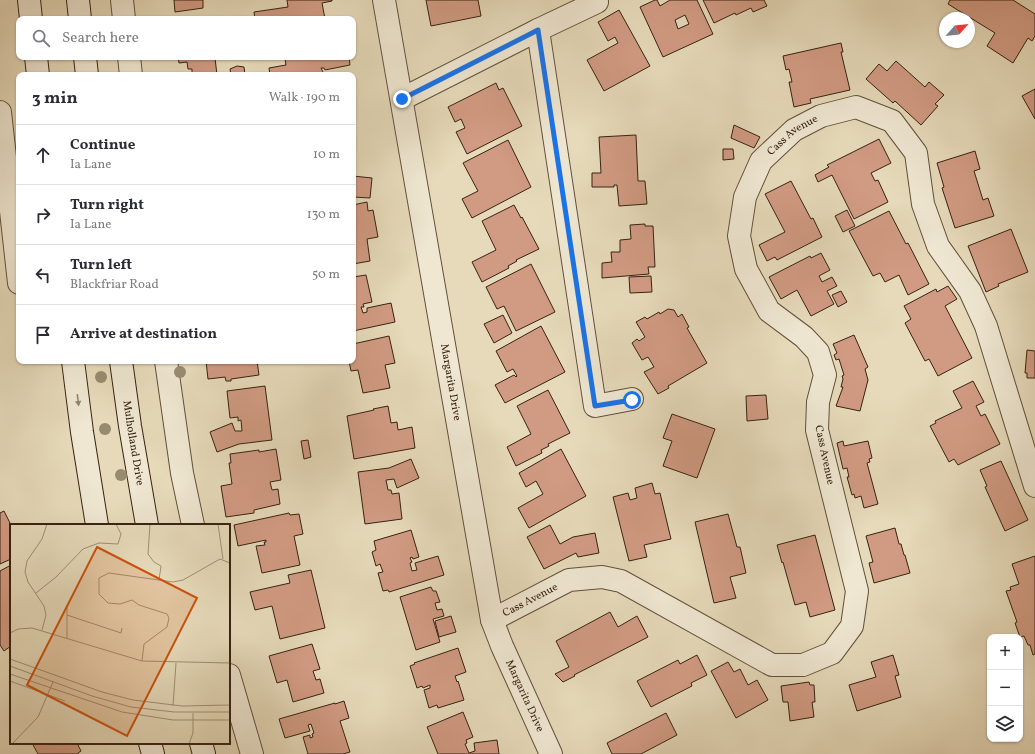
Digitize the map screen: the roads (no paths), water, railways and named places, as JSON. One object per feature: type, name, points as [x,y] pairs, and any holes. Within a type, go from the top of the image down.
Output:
[{"type":"street","points":[[29,0],[31,16]]},
{"type":"street","points":[[78,0],[80,16]]},
{"type":"street","points":[[122,0],[124,16]]},
{"type":"street","name":"Margarita Drive","points":[[384,0],[492,620],[551,754]]},
{"type":"street","points":[[402,99],[538,30],[597,2]]},
{"type":"street","points":[[538,30],[595,406],[632,400]]},
{"type":"street","points":[[36,60],[38,72]]},
{"type":"street","points":[[85,60],[87,72]]},
{"type":"street","points":[[129,60],[131,72]]},
{"type":"street","name":"Cass Avenue","points":[[492,620],[569,580],[602,577],[621,582],[772,665],[803,665],[832,653],[852,626],[857,591],[817,430],[818,402],[825,375],[818,352],[804,337],[768,311],[746,269],[739,236],[745,197],[761,161],[794,130],[822,116],[856,107],[892,121],[916,153],[923,204],[938,246],[970,291],[986,326],[1034,479]]},
{"type":"street","points":[[0,112],[8,156],[16,248]]},
{"type":"street","points":[[73,364],[82,432],[97,524]]},
{"type":"street","name":"Mulholland Drive","points":[[121,364],[130,426],[147,524]]},
{"type":"street","points":[[166,364],[182,472],[193,524]]},
{"type":"street","points":[[230,678],[252,754]]},
{"type":"street","points":[[150,744],[153,754]]},
{"type":"street","points":[[201,744],[204,754]]}]
